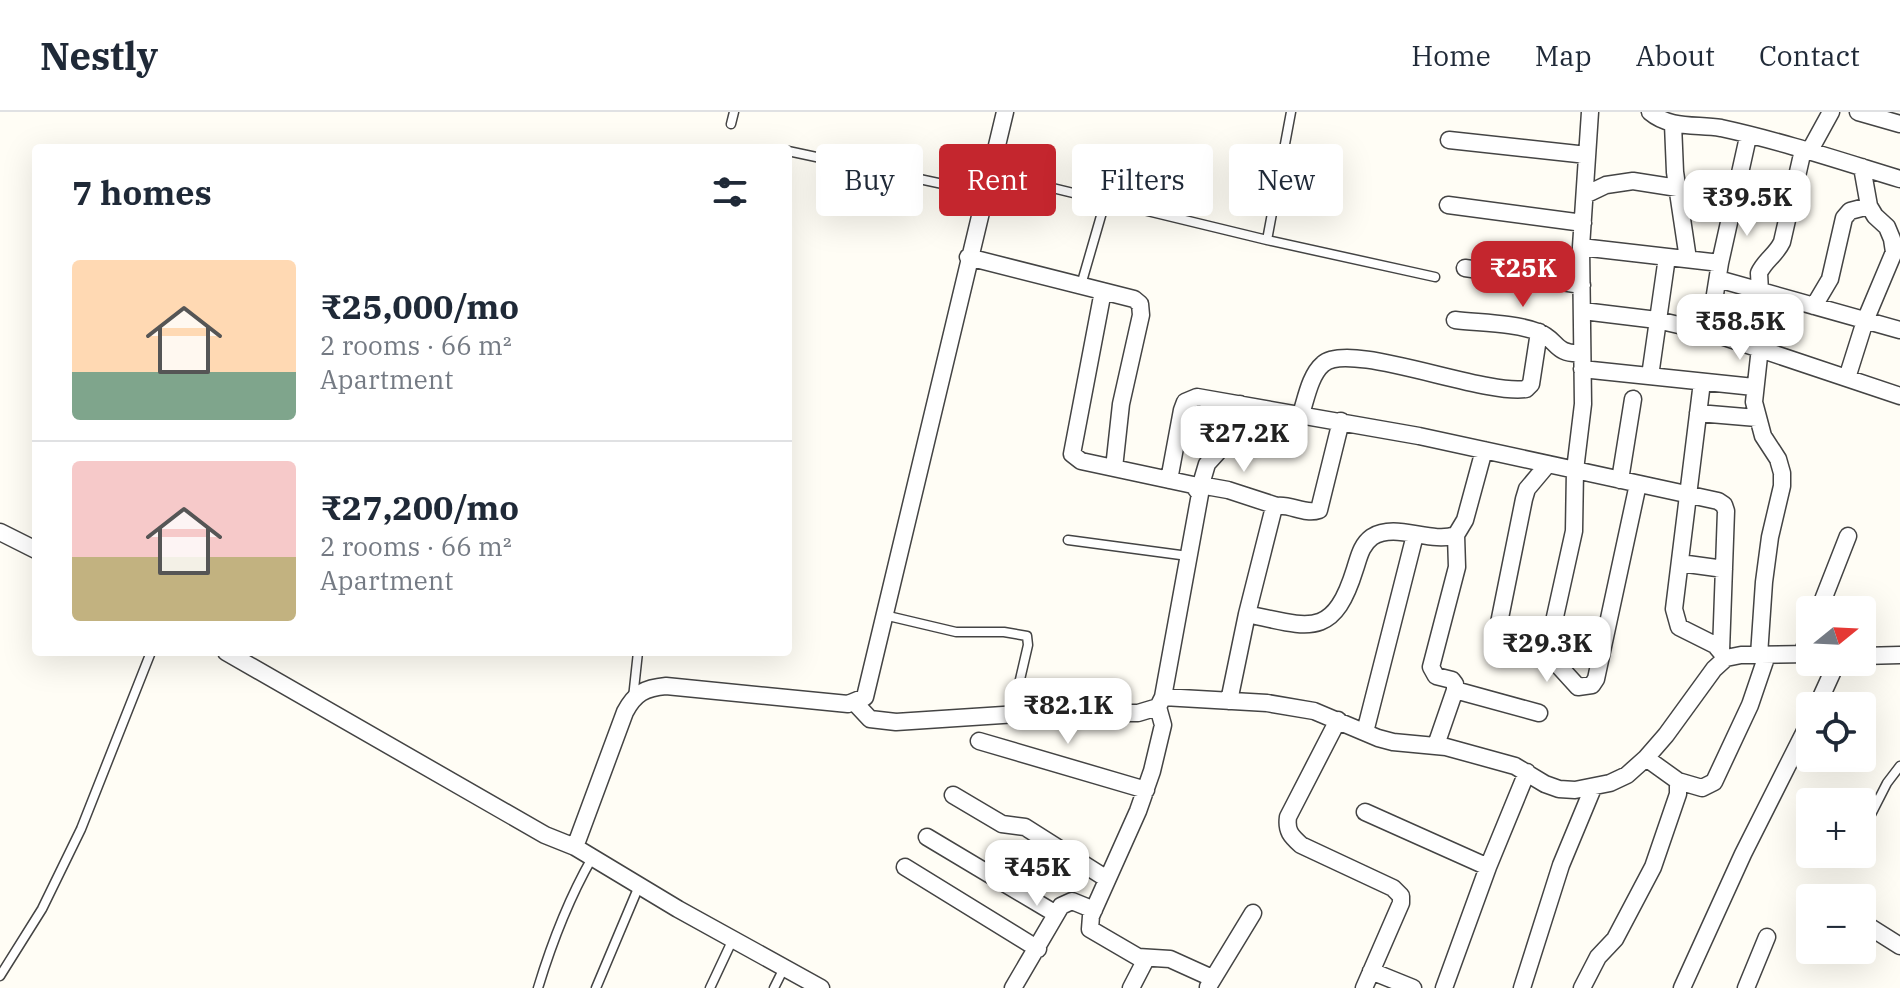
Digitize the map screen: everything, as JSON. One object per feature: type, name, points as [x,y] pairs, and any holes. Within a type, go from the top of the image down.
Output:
[{"type":"street","points":[[998,144],[1005,112]]},
{"type":"street","points":[[1547,653],[1574,531],[1575,470],[1582,428],[1581,247],[1590,112]]},
{"type":"street","points":[[1650,112],[1658,119],[1673,124],[1722,129],[1900,179]]},
{"type":"street","points":[[1646,758],[1678,781],[1702,788],[1714,782],[1750,705],[1763,655],[1764,582],[1782,486],[1782,473],[1757,418],[1754,387],[1761,348],[1759,273],[1782,242],[1806,151],[1831,112]]},
{"type":"street","points":[[1858,112],[1900,124]]},
{"type":"street","points":[[1673,124],[1677,189],[1688,259]]},
{"type":"street","points":[[1709,332],[1748,137]]},
{"type":"street","points":[[1449,140],[1587,155]]},
{"type":"street","points":[[1847,378],[1865,321],[1897,251],[1887,227],[1869,206],[1862,167]]},
{"type":"street","points":[[1585,195],[1618,182],[1633,181],[1735,197]]},
{"type":"street","points":[[1448,205],[1583,223]]},
{"type":"street","points":[[1814,306],[1830,279],[1844,218],[1850,211],[1869,206]]},
{"type":"street","points":[[575,847],[633,698],[642,691],[666,686],[855,703],[865,697],[979,216]]},
{"type":"street","points":[[1581,247],[1688,259],[1760,291],[1900,330]]},
{"type":"street","points":[[968,257],[1134,299],[1140,304],[1141,315],[1121,404],[1114,468]]},
{"type":"street","points":[[1650,376],[1667,257]]},
{"type":"street","points":[[1465,268],[1582,285]]},
{"type":"street","points":[[1103,291],[1072,454],[1081,461],[1199,488],[1228,490],[1277,506],[1309,512],[1319,510],[1341,421]]},
{"type":"street","points":[[1583,311],[1657,320],[1709,332],[1900,396]]},
{"type":"street","points":[[1455,320],[1539,332],[1561,351],[1582,361],[1650,376],[1754,387]]},
{"type":"street","points":[[1301,414],[1317,371],[1324,362],[1343,356],[1444,377],[1526,389],[1531,384],[1539,332]]},
{"type":"street","points":[[1702,382],[1674,609],[1679,627],[1715,645],[1723,654],[1796,654]]},
{"type":"street","points":[[855,703],[864,715],[879,722],[1012,714],[1138,713],[1160,702],[1229,701],[1291,706],[1314,711],[1393,742],[1436,745],[1499,761],[1559,789],[1593,788],[1627,775],[1646,758],[1723,654],[1726,511],[1718,501],[1341,421],[1197,397],[1185,402],[1169,480]]},
{"type":"street","points":[[1620,480],[1633,399]]},
{"type":"street","points":[[1240,404],[1226,443],[1207,464],[1199,488],[1160,702],[1162,735],[1146,790],[1089,923],[1094,934],[1146,959],[1170,959],[1210,983],[1253,913]]},
{"type":"street","points":[[1698,413],[1757,418]]},
{"type":"street","points":[[1436,745],[1455,684],[1452,680],[1436,676],[1431,667],[1457,567],[1456,535],[1465,520],[1484,450]]},
{"type":"street","points":[[1548,464],[1527,489],[1497,633],[1506,644],[1547,653],[1578,687],[1592,685],[1596,679],[1638,484]]},
{"type":"street","points":[[1229,701],[1247,614],[1273,511],[1277,506]]},
{"type":"street","points":[[0,532],[32,548]]},
{"type":"street","points":[[1247,614],[1297,624],[1315,624],[1332,616],[1343,603],[1362,547],[1373,537],[1384,533],[1438,539],[1456,535]]},
{"type":"street","points":[[1365,732],[1415,535]]},
{"type":"street","points":[[1824,596],[1848,536]]},
{"type":"street","points":[[1680,563],[1724,569]]},
{"type":"street","points":[[1876,656],[1900,655]]},
{"type":"street","points":[[233,656],[545,835],[575,847],[821,988]]},
{"type":"street","points":[[1455,690],[1539,713]]},
{"type":"street","points":[[1338,720],[1288,817],[1287,827],[1301,845],[1393,888],[1401,896],[1401,903],[1364,988]]},
{"type":"street","points":[[979,741],[1146,790]]},
{"type":"street","points":[[1682,988],[1743,854],[1796,749]]},
{"type":"street","points":[[1444,988],[1527,772]]},
{"type":"street","points":[[1582,988],[1598,957],[1615,939],[1653,867],[1678,794],[1678,781]]},
{"type":"street","points":[[1522,988],[1561,865],[1593,788]]},
{"type":"street","points":[[953,795],[1002,824],[1025,827],[1107,879]]},
{"type":"street","points":[[1365,812],[1488,867]]},
{"type":"street","points":[[927,837],[1056,914]]},
{"type":"street","points":[[905,867],[1038,949]]},
{"type":"street","points":[[1013,988],[1065,902],[1072,901],[1094,910]]},
{"type":"street","points":[[1876,931],[1900,946]]},
{"type":"street","points":[[1746,988],[1767,937]]},
{"type":"street","points":[[1131,988],[1146,959]]},
{"type":"street","points":[[1371,971],[1413,988]]},
{"type":"lane","points":[[731,124],[734,112]]},
{"type":"lane","points":[[1267,240],[1291,112]]},
{"type":"lane","points":[[792,152],[939,183]]},
{"type":"lane","points":[[1080,285],[1101,216]]},
{"type":"lane","points":[[1165,216],[1435,277]]},
{"type":"lane","points":[[1068,540],[1188,556]]},
{"type":"lane","points":[[883,615],[956,632],[1004,632],[1027,636],[1028,645],[1012,714]]},
{"type":"lane","points":[[0,976],[42,909],[81,829],[149,656]]},
{"type":"lane","points":[[633,698],[638,656]]},
{"type":"lane","points":[[1876,805],[1900,766]]},
{"type":"lane","points":[[538,988],[554,936],[574,889],[592,858]]},
{"type":"lane","points":[[596,988],[639,886]]},
{"type":"lane","points":[[710,988],[733,938]]},
{"type":"lane","points":[[774,988],[784,967]]}]
